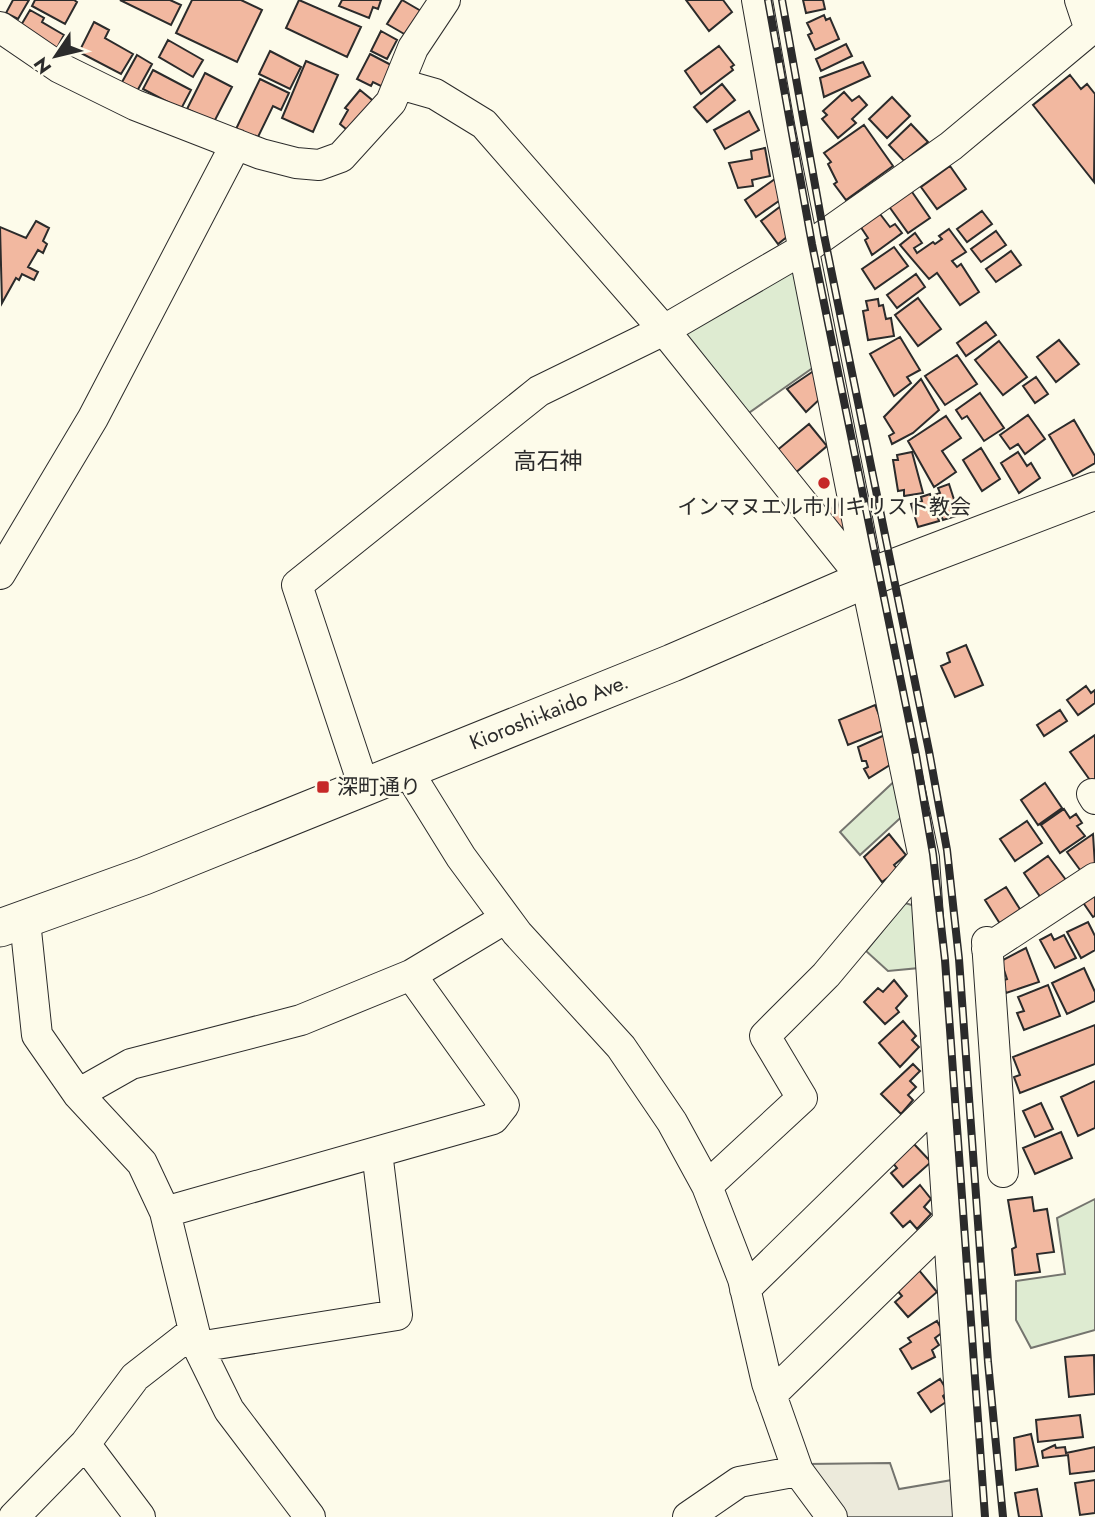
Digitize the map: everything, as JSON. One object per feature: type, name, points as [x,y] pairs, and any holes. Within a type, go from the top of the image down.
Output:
[{"type":"main road","name":"Kioroshi-kaido Ave.","points":[[12,924],[407,770],[672,663],[864,581],[1095,491]]},
{"type":"street","points":[[0,27],[60,68],[135,105],[236,144],[296,163],[319,165],[341,157],[391,102],[413,48],[445,0]]},
{"type":"street","points":[[757,0],[864,581],[924,858],[968,1517]]},
{"type":"street","points":[[364,787],[297,585],[539,391],[664,330],[803,249],[951,146],[1090,30],[1080,0]]},
{"type":"street","points":[[400,84],[435,93],[484,124],[664,330],[864,581]]},
{"type":"street","points":[[0,574],[93,418],[236,144]]},
{"type":"street","points":[[407,770],[461,857],[506,918],[621,1047],[672,1122],[707,1186],[745,1289],[771,1395],[798,1471],[832,1517]]},
{"type":"street","points":[[707,1186],[802,1098],[765,1037],[826,975],[924,858]]},
{"type":"street","points":[[1003,1172],[987,946],[1095,878]]},
{"type":"street","points":[[78,1094],[131,1064],[301,1020],[411,975],[506,918]]},
{"type":"street","points":[[12,924],[37,1035],[78,1094],[142,1163],[165,1212],[196,1339],[229,1410],[310,1517]]},
{"type":"street","points":[[165,1212],[493,1119],[504,1105],[411,975]]},
{"type":"street","points":[[745,1289],[939,1099]]},
{"type":"street","points":[[14,1517],[85,1444],[135,1377],[196,1339],[397,1315],[377,1152]]},
{"type":"street","points":[[771,1395],[948,1222]]},
{"type":"street","points":[[85,1444],[140,1517]]},
{"type":"street","points":[[688,1517],[738,1482],[798,1471]]},
{"type":"green space","points":[[799,265],[821,362],[743,417],[683,330]]},
{"type":"green space","points":[[901,775],[908,811],[860,855],[840,832]]},
{"type":"green space","points":[[905,903],[915,906],[919,968],[888,971],[866,951]]},
{"type":"green space","points":[[1095,1199],[1095,1330],[1031,1348],[1016,1320],[1016,1281],[1065,1274],[1057,1218]]},
{"type":"shaded area","points":[[890,1463],[899,1489],[958,1479],[960,1517],[839,1517],[807,1464]]},
{"type":"building","points":[[13,0],[29,0],[18,19],[6,13]]},
{"type":"building","points":[[35,0],[77,2],[65,24],[32,6]]},
{"type":"building","points":[[120,0],[170,0],[181,5],[171,25]]},
{"type":"building","points":[[192,0],[241,0],[262,10],[237,62],[176,33]]},
{"type":"building","points":[[299,0],[361,27],[347,57],[286,28]]},
{"type":"building","points":[[342,0],[381,0],[378,9],[373,7],[369,18],[339,6]]},
{"type":"building","points":[[402,0],[421,11],[406,35],[387,24]]},
{"type":"building","points":[[686,0],[723,0],[732,12],[709,31]]},
{"type":"building","points":[[803,0],[823,0],[825,9],[806,13]]},
{"type":"building","points":[[30,10],[44,18],[42,22],[64,35],[57,48],[20,27]]},
{"type":"building","points":[[824,15],[826,20],[830,18],[839,39],[815,50],[808,35],[812,33],[807,23]]},
{"type":"building","points":[[94,22],[109,30],[105,38],[133,54],[121,74],[79,52]]},
{"type":"building","points":[[381,31],[397,40],[387,59],[371,51]]},
{"type":"building","points":[[168,40],[203,60],[193,77],[159,57]]},
{"type":"building","points":[[846,44],[852,56],[821,71],[816,59]]},
{"type":"building","points":[[719,46],[734,65],[731,67],[733,70],[701,94],[685,71]]},
{"type":"building","points":[[270,51],[301,67],[290,89],[259,74]]},
{"type":"building","points":[[370,54],[395,67],[385,88],[373,82],[371,86],[357,79]]},
{"type":"building","points":[[137,55],[152,64],[136,93],[121,84]]},
{"type":"building","points":[[306,61],[338,75],[313,132],[282,118]]},
{"type":"building","points":[[863,62],[870,76],[824,97],[820,78]]},
{"type":"building","points":[[153,70],[191,90],[181,109],[143,89]]},
{"type":"building","points":[[205,73],[232,87],[214,122],[187,109]]},
{"type":"building","points":[[1070,75],[1081,89],[1087,84],[1095,94],[1094,182],[1033,105]]},
{"type":"building","points":[[260,79],[289,93],[281,110],[273,106],[257,139],[236,129]]},
{"type":"building","points":[[722,84],[735,100],[707,122],[694,107]]},
{"type":"building","points":[[360,90],[377,104],[352,134],[340,124],[348,110],[345,108]]},
{"type":"building","points":[[844,92],[852,101],[859,96],[867,105],[852,119],[856,123],[838,138],[822,119],[827,115],[823,111]]},
{"type":"building","points":[[892,97],[910,116],[887,138],[869,119]]},
{"type":"building","points":[[749,111],[759,130],[725,149],[714,130]]},
{"type":"building","points":[[911,124],[928,142],[904,161],[889,145]]},
{"type":"building","points":[[864,125],[893,166],[846,200],[834,184],[837,182],[828,164],[831,162],[824,153]]},
{"type":"building","points":[[765,148],[770,176],[752,180],[753,186],[738,188],[729,163],[752,159],[751,151]]},
{"type":"building","points":[[950,166],[966,189],[937,209],[921,187]]},
{"type":"building","points":[[775,179],[786,196],[756,217],[745,200]]},
{"type":"building","points":[[910,189],[930,218],[908,233],[888,205]]},
{"type":"building","points":[[781,206],[788,236],[778,244],[761,221]]},
{"type":"building","points":[[877,210],[890,227],[895,224],[902,233],[872,255],[865,240],[868,238],[860,226]]},
{"type":"building","points":[[982,211],[992,224],[967,242],[957,229]]},
{"type":"building","points":[[36,221],[49,228],[43,241],[47,244],[43,253],[38,250],[28,267],[38,272],[34,280],[22,274],[19,280],[16,278],[2,303],[0,227],[26,238]]},
{"type":"building","points":[[949,229],[966,252],[952,261],[957,267],[961,264],[979,292],[960,305],[937,273],[929,279],[900,245],[915,233],[922,243],[914,248],[917,253],[942,239],[939,236]]},
{"type":"building","points":[[996,231],[1006,245],[981,262],[971,249]]},
{"type":"building","points":[[894,247],[908,266],[875,289],[862,269]]},
{"type":"building","points":[[1011,251],[1021,265],[996,282],[986,269]]},
{"type":"building","points":[[916,274],[925,287],[897,308],[887,295]]},
{"type":"building","points":[[918,298],[941,329],[918,346],[895,315]]},
{"type":"building","points":[[878,299],[879,306],[883,305],[886,319],[891,318],[894,336],[868,340],[863,311],[868,310],[866,301]]},
{"type":"building","points":[[986,322],[996,335],[966,356],[957,343]]},
{"type":"building","points":[[900,337],[920,370],[907,377],[911,383],[894,396],[870,354]]},
{"type":"building","points":[[1059,340],[1079,364],[1056,382],[1037,357]]},
{"type":"building","points":[[999,341],[1027,377],[1003,395],[975,360]]},
{"type":"building","points":[[957,355],[977,384],[945,405],[925,376]]},
{"type":"building","points":[[815,370],[822,397],[806,412],[787,389]]},
{"type":"building","points":[[1036,377],[1048,394],[1035,403],[1023,386]]},
{"type":"building","points":[[921,379],[939,410],[913,433],[892,444],[889,436],[894,433],[884,417]]},
{"type":"building","points":[[980,393],[1004,428],[984,441],[967,416],[962,419],[956,410]]},
{"type":"building","points":[[1028,415],[1045,439],[1025,454],[1018,444],[1010,449],[1000,435]]},
{"type":"building","points":[[946,416],[961,438],[942,451],[956,472],[934,487],[908,441]]},
{"type":"building","points":[[1074,420],[1095,456],[1095,463],[1073,476],[1049,435]]},
{"type":"building","points":[[809,424],[827,446],[794,474],[775,452]]},
{"type":"building","points":[[981,448],[1000,479],[982,491],[963,460]]},
{"type":"building","points":[[912,452],[923,493],[904,496],[904,490],[898,491],[893,460],[898,460],[897,455]]},
{"type":"building","points":[[1018,452],[1027,466],[1031,463],[1040,478],[1019,493],[1001,463]]},
{"type":"building","points":[[949,484],[959,515],[943,520],[934,495],[940,493],[938,488]]},
{"type":"building","points":[[930,494],[939,521],[918,527],[911,504],[922,501],[921,497]]},
{"type":"building","points":[[841,501],[849,548],[823,514]]},
{"type":"building","points":[[966,645],[983,685],[955,697],[941,666],[950,662],[947,653]]},
{"type":"building","points":[[1086,686],[1091,693],[1095,690],[1095,703],[1078,715],[1067,700]]},
{"type":"building","points":[[875,705],[885,730],[848,745],[839,720]]},
{"type":"building","points":[[1060,710],[1067,721],[1044,736],[1037,725]]},
{"type":"building","points":[[887,734],[893,763],[869,778],[864,769],[868,767],[866,761],[862,761],[858,747]]},
{"type":"building","points":[[1095,735],[1095,781],[1092,783],[1070,752]]},
{"type":"building","points":[[1045,783],[1062,808],[1038,825],[1021,800]]},
{"type":"building","points":[[1064,809],[1070,818],[1076,814],[1082,823],[1077,826],[1085,836],[1060,853],[1041,825]]},
{"type":"building","points":[[1027,821],[1042,843],[1015,861],[1000,839]]},
{"type":"building","points":[[889,834],[906,855],[894,865],[898,870],[882,882],[864,857]]},
{"type":"building","points":[[1093,834],[1095,866],[1083,874],[1067,852]]},
{"type":"building","points":[[1048,856],[1066,880],[1041,898],[1024,873]]},
{"type":"building","points":[[1006,887],[1023,914],[1002,927],[985,900]]},
{"type":"building","points":[[1095,892],[1095,916],[1093,917],[1082,901]]},
{"type":"building","points":[[1088,922],[1095,936],[1095,950],[1081,958],[1067,932]]},
{"type":"building","points":[[1051,934],[1054,940],[1064,935],[1076,958],[1055,968],[1040,940]]},
{"type":"building","points":[[1026,948],[1039,982],[1006,993],[1001,981],[1007,979],[1001,961]]},
{"type":"building","points":[[1084,968],[1095,992],[1095,1001],[1067,1014],[1052,983]]},
{"type":"building","points":[[894,980],[907,996],[896,1008],[899,1012],[885,1024],[864,1002],[878,988],[883,992]]},
{"type":"building","points":[[1048,985],[1060,1016],[1024,1030],[1017,1013],[1024,1011],[1018,997]]},
{"type":"building","points":[[903,1021],[916,1036],[912,1040],[919,1047],[900,1067],[879,1043]]},
{"type":"building","points":[[1095,1025],[1095,1064],[1020,1093],[1014,1077],[1020,1075],[1013,1057]]},
{"type":"building","points":[[913,1064],[920,1071],[910,1081],[916,1087],[908,1095],[913,1100],[901,1114],[881,1094]]},
{"type":"building","points":[[1095,1081],[1095,1128],[1078,1136],[1061,1097]]},
{"type":"building","points":[[1041,1103],[1053,1129],[1035,1137],[1023,1111]]},
{"type":"building","points":[[1061,1132],[1072,1158],[1035,1174],[1023,1148]]},
{"type":"building","points":[[913,1143],[931,1162],[903,1187],[891,1173],[897,1168],[892,1162]]},
{"type":"building","points":[[920,1185],[931,1199],[924,1207],[931,1214],[917,1229],[910,1221],[903,1227],[891,1213]]},
{"type":"building","points":[[1032,1197],[1034,1211],[1047,1209],[1054,1252],[1037,1254],[1040,1272],[1015,1275],[1012,1249],[1016,1247],[1008,1200]]},
{"type":"building","points":[[918,1269],[937,1292],[908,1317],[895,1302],[902,1296],[896,1289]]},
{"type":"building","points":[[937,1321],[943,1332],[935,1338],[939,1345],[932,1350],[935,1357],[912,1369],[900,1349],[911,1342],[908,1338]]},
{"type":"building","points":[[1094,1355],[1095,1394],[1069,1397],[1065,1357]]},
{"type":"building","points":[[940,1379],[948,1392],[943,1396],[946,1402],[931,1412],[918,1393]]},
{"type":"building","points":[[1080,1415],[1083,1437],[1038,1442],[1036,1420]]},
{"type":"building","points":[[1031,1434],[1038,1466],[1016,1470],[1014,1438]]},
{"type":"building","points":[[1055,1445],[1056,1448],[1065,1447],[1066,1453],[1095,1447],[1095,1471],[1070,1474],[1068,1455],[1043,1458],[1042,1451]]},
{"type":"building","points":[[1095,1480],[1095,1513],[1080,1515],[1075,1483]]},
{"type":"building","points":[[1037,1489],[1042,1517],[1019,1517],[1015,1493]]},
{"type":"railway","points":[[768,0],[812,244],[916,755],[933,854],[945,960],[985,1517]]},
{"type":"railway","points":[[782,0],[824,235],[947,850],[959,959],[988,1362],[1003,1517]]},
{"type":"place","name":"インマヌエル市川キリスト教会","points":[[824,483]]},
{"type":"place","name":"深町通り","points":[[323,787]]},
{"type":"district","name":"高石神","points":[[548,461]]}]
